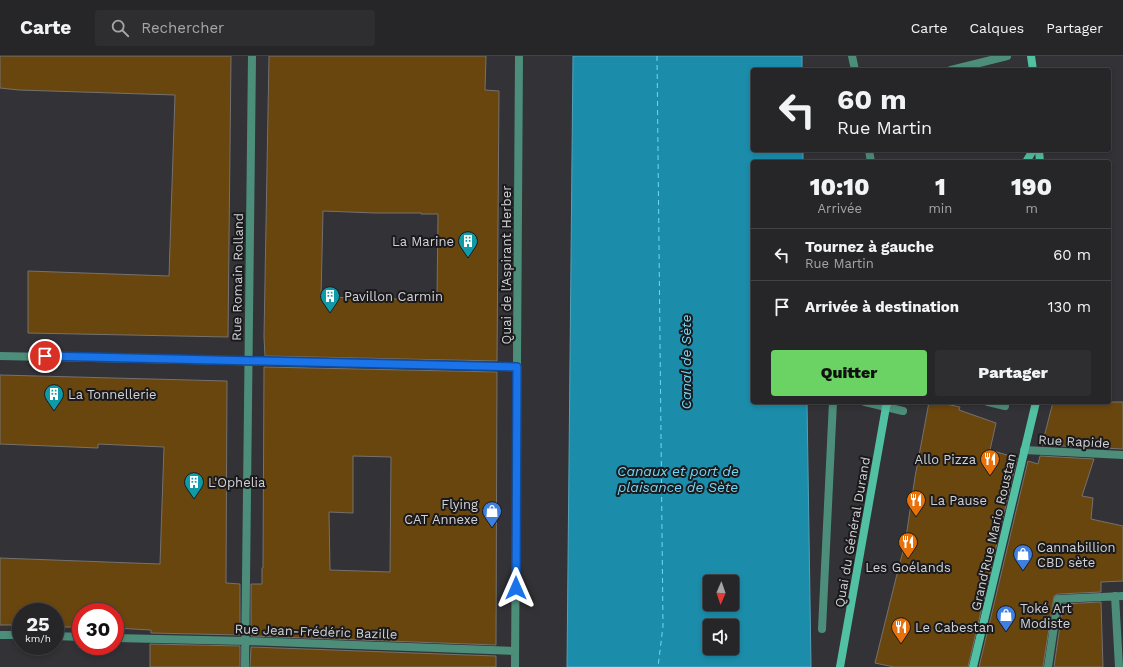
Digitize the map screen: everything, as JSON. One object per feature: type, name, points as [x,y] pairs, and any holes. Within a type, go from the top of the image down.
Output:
[{"type":"main road","points":[[1031,56],[1033,68]]},
{"type":"main road","name":"Grand'Rue Mario Roustan","points":[[973,667],[1036,404]]},
{"type":"main road","name":"Quai du Général Durand","points":[[840,667],[887,405]]},
{"type":"street","name":"Rue Romain Rolland","points":[[245,667],[252,56]]},
{"type":"street","name":"Quai de l'Aspirant Herber","points":[[515,667],[519,56]]},
{"type":"street","points":[[852,56],[855,68]]},
{"type":"street","points":[[959,68],[1007,56]]},
{"type":"street","points":[[0,356],[517,367]]},
{"type":"street","points":[[822,629],[833,404]]},
{"type":"street","points":[[996,404],[1005,406]]},
{"type":"street","points":[[887,405],[903,411]]},
{"type":"street","name":"Rue Rapide","points":[[1024,450],[1123,455]]},
{"type":"street","points":[[1048,667],[1058,599],[1119,596],[1119,667]]},
{"type":"street","points":[[0,635],[12,635]]},
{"type":"street","name":"Rue Jean-Frédéric Bazille","points":[[124,638],[515,651]]},
{"type":"water","name":"Canaux et port de plaisance de Sète","points":[[573,56],[802,56],[802,68],[751,68],[751,152],[803,152],[803,160],[751,160],[751,404],[807,404],[811,667],[567,667]]},
{"type":"building","points":[[0,56],[231,56],[228,337],[28,333],[28,271],[169,276],[175,95],[19,90],[0,88]]},
{"type":"building","points":[[269,56],[486,56],[485,90],[499,91],[497,361],[265,356],[264,337]],"holes":[[[323,211],[438,214],[437,300],[321,297]]]},
{"type":"building","points":[[264,367],[497,372],[496,645],[251,636],[251,584],[262,584]],"holes":[[[353,456],[391,457],[390,572],[330,570],[329,512],[353,513]]]},
{"type":"building","points":[[0,375],[227,381],[226,583],[240,584],[240,635],[151,633],[151,630],[124,628],[124,603],[72,603],[72,627],[64,627],[64,603],[12,603],[12,625],[0,625],[0,558],[160,564],[164,447],[98,444],[98,448],[0,444]]},
{"type":"building","points":[[1111,402],[1123,402],[1123,449],[1042,445],[1052,404],[1111,404]]},
{"type":"building","points":[[929,404],[946,404],[960,407],[959,410],[996,423],[990,450],[1017,458],[968,667],[894,667],[875,663],[905,544],[915,477]]},
{"type":"building","points":[[1040,456],[1094,459],[1082,496],[1093,498],[1091,519],[1123,526],[1123,581],[1101,582],[1101,592],[1058,594],[1054,596],[1043,667],[979,667],[1028,461],[1038,464]]},
{"type":"building","points":[[1101,602],[1103,667],[1054,667],[1063,604]]},
{"type":"building","points":[[150,644],[240,646],[240,667],[150,667]]},
{"type":"building","points":[[251,647],[496,656],[496,667],[250,667]]},
{"type":"ferry route","points":[[657,56],[663,626],[658,667]]},
{"type":"place","name":"La Marine","points":[[468,258]]},
{"type":"place","name":"Pavillon Carmin","points":[[330,313]]},
{"type":"place","name":"La Tonnellerie","points":[[54,411]]},
{"type":"place","name":"Allo Pizza","points":[[990,476]]},
{"type":"place","name":"L'Ophelia","points":[[194,499]]},
{"type":"place","name":"La Pause","points":[[916,517]]},
{"type":"place","name":"Flying CAT Annexe","points":[[492,528]]},
{"type":"place","name":"Les Goélands","points":[[908,559]]},
{"type":"place","name":"Cannabillion CBD sète","points":[[1023,571]]},
{"type":"place","name":"Toké Art Modiste","points":[[1006,632]]},
{"type":"place","name":"Le Cabestan","points":[[901,644]]},
{"type":"route","points":[[45,356],[517,367],[516,588]]},
{"type":"water label","name":"Canal de Sète","points":[[686,362]]}]
